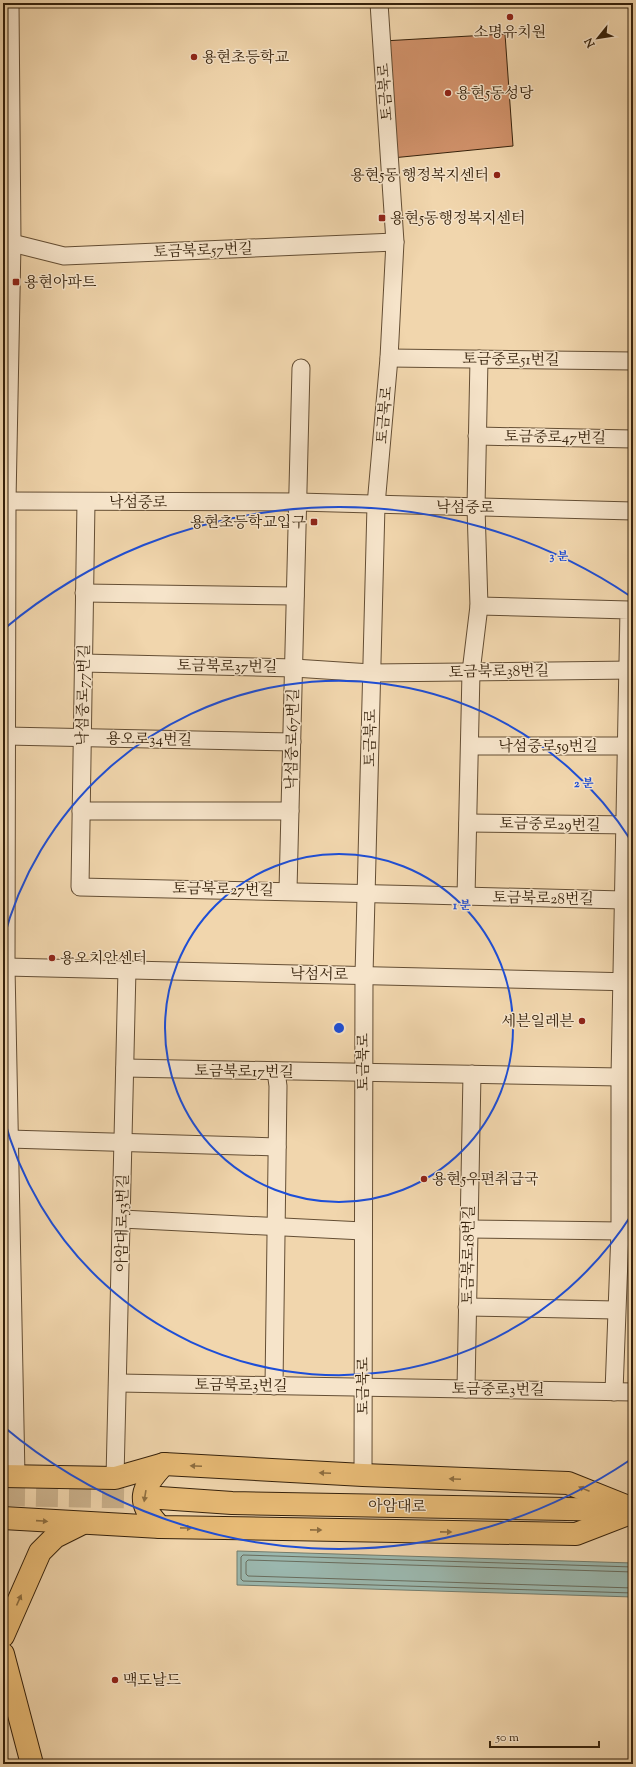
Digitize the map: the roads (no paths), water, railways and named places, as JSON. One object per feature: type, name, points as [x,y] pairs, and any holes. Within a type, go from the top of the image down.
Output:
[{"type":"main road","points":[[9,1476],[115,1478],[164,1464],[363,1475],[568,1483],[633,1511]]},
{"type":"main road","points":[[160,1527],[149,1516],[144,1503],[145,1491],[151,1479],[164,1464]]},
{"type":"main road","name":"아암대로","points":[[160,1498],[232,1503],[633,1511]]},
{"type":"main road","points":[[3,1518],[160,1527],[576,1534],[633,1511]]},
{"type":"main road","points":[[3,1636],[40,1552],[55,1537],[83,1523]]},
{"type":"main road","points":[[3,1654],[32,1764]]},
{"type":"street","points":[[9,1476],[9,1139],[6,967],[5,501],[12,243],[10,3]]},
{"type":"street","name":"토금북로","points":[[363,1475],[364,975],[371,673],[376,505],[389,358],[395,242],[379,3]]},
{"type":"street","name":"토금북로57번길","points":[[12,243],[64,256],[395,242]]},
{"type":"street","name":"토금중로51번길","points":[[389,358],[633,362]]},
{"type":"street","points":[[466,897],[471,672],[478,606],[476,507],[479,359]]},
{"type":"street","points":[[298,502],[301,368]]},
{"type":"street","name":"토금중로47번길","points":[[477,436],[633,439]]},
{"type":"street","name":"낙섬중로","points":[[5,501],[298,502],[633,511]]},
{"type":"street","name":"낙섬중로77번길","points":[[80,887],[86,502]]},
{"type":"street","name":"낙섬중로67번길","points":[[288,890],[298,502]]},
{"type":"street","points":[[84,593],[295,596]]},
{"type":"street","points":[[478,606],[629,610],[630,670],[626,746],[629,825],[623,900],[627,982],[620,1077],[620,1231],[615,1310],[614,1392]]},
{"type":"street","name":"토금북로37번길","points":[[83,663],[294,668],[371,673]]},
{"type":"street","name":"토금북로38번길","points":[[371,673],[630,670]]},
{"type":"street","name":"용오로34번길","points":[[6,736],[292,742]]},
{"type":"street","name":"낙섬중로59번길","points":[[470,746],[626,746]]},
{"type":"street","name":"낙섬중로67번길","points":[[81,811],[290,811]]},
{"type":"street","name":"토금중로29번길","points":[[468,823],[629,825]]},
{"type":"street","name":"토금북로27번길","points":[[80,887],[288,890],[366,894]]},
{"type":"street","name":"토금북로28번길","points":[[366,894],[623,900]]},
{"type":"street","name":"낙섬서로","points":[[6,967],[627,982]]},
{"type":"street","name":"아암대로53번길","points":[[115,1478],[119,1382],[127,969]]},
{"type":"street","name":"토금북로17번길","points":[[126,1068],[364,1073]]},
{"type":"street","points":[[274,1386],[277,1147],[276,1071]]},
{"type":"street","points":[[364,1073],[620,1077]]},
{"type":"street","name":"토금북로18번길","points":[[466,1389],[472,1074]]},
{"type":"street","points":[[9,1139],[124,1144],[277,1147]]},
{"type":"street","points":[[122,1219],[363,1231]]},
{"type":"street","points":[[469,1229],[620,1231]]},
{"type":"street","points":[[467,1307],[615,1310]]},
{"type":"street","name":"토금북로3번길","points":[[119,1382],[362,1388]]},
{"type":"street","name":"토금중로3번길","points":[[362,1388],[633,1392]]},
{"type":"water","points":[[237,1551],[633,1563],[633,1597],[237,1585]]},
{"type":"tunnel","points":[[3,1495],[160,1498]]},
{"type":"place","name":"소명유치원","points":[[510,17]]},
{"type":"place","name":"용현초등학교","points":[[194,57]]},
{"type":"place","name":"용현5동성당","points":[[448,93]]},
{"type":"place","name":"용현5동 행정복지센터","points":[[497,175]]},
{"type":"place","name":"용현5동행정복지센터","points":[[382,218]]},
{"type":"place","name":"용현아파트","points":[[16,282]]},
{"type":"place","name":"용현초등학교입구","points":[[314,522]]},
{"type":"place","name":"용오치안센터","points":[[52,958]]},
{"type":"place","name":"세븐일레븐","points":[[582,1021]]},
{"type":"place","name":"용현5우편취급국","points":[[424,1179]]},
{"type":"place","name":"맥도날드","points":[[115,1680]]}]
